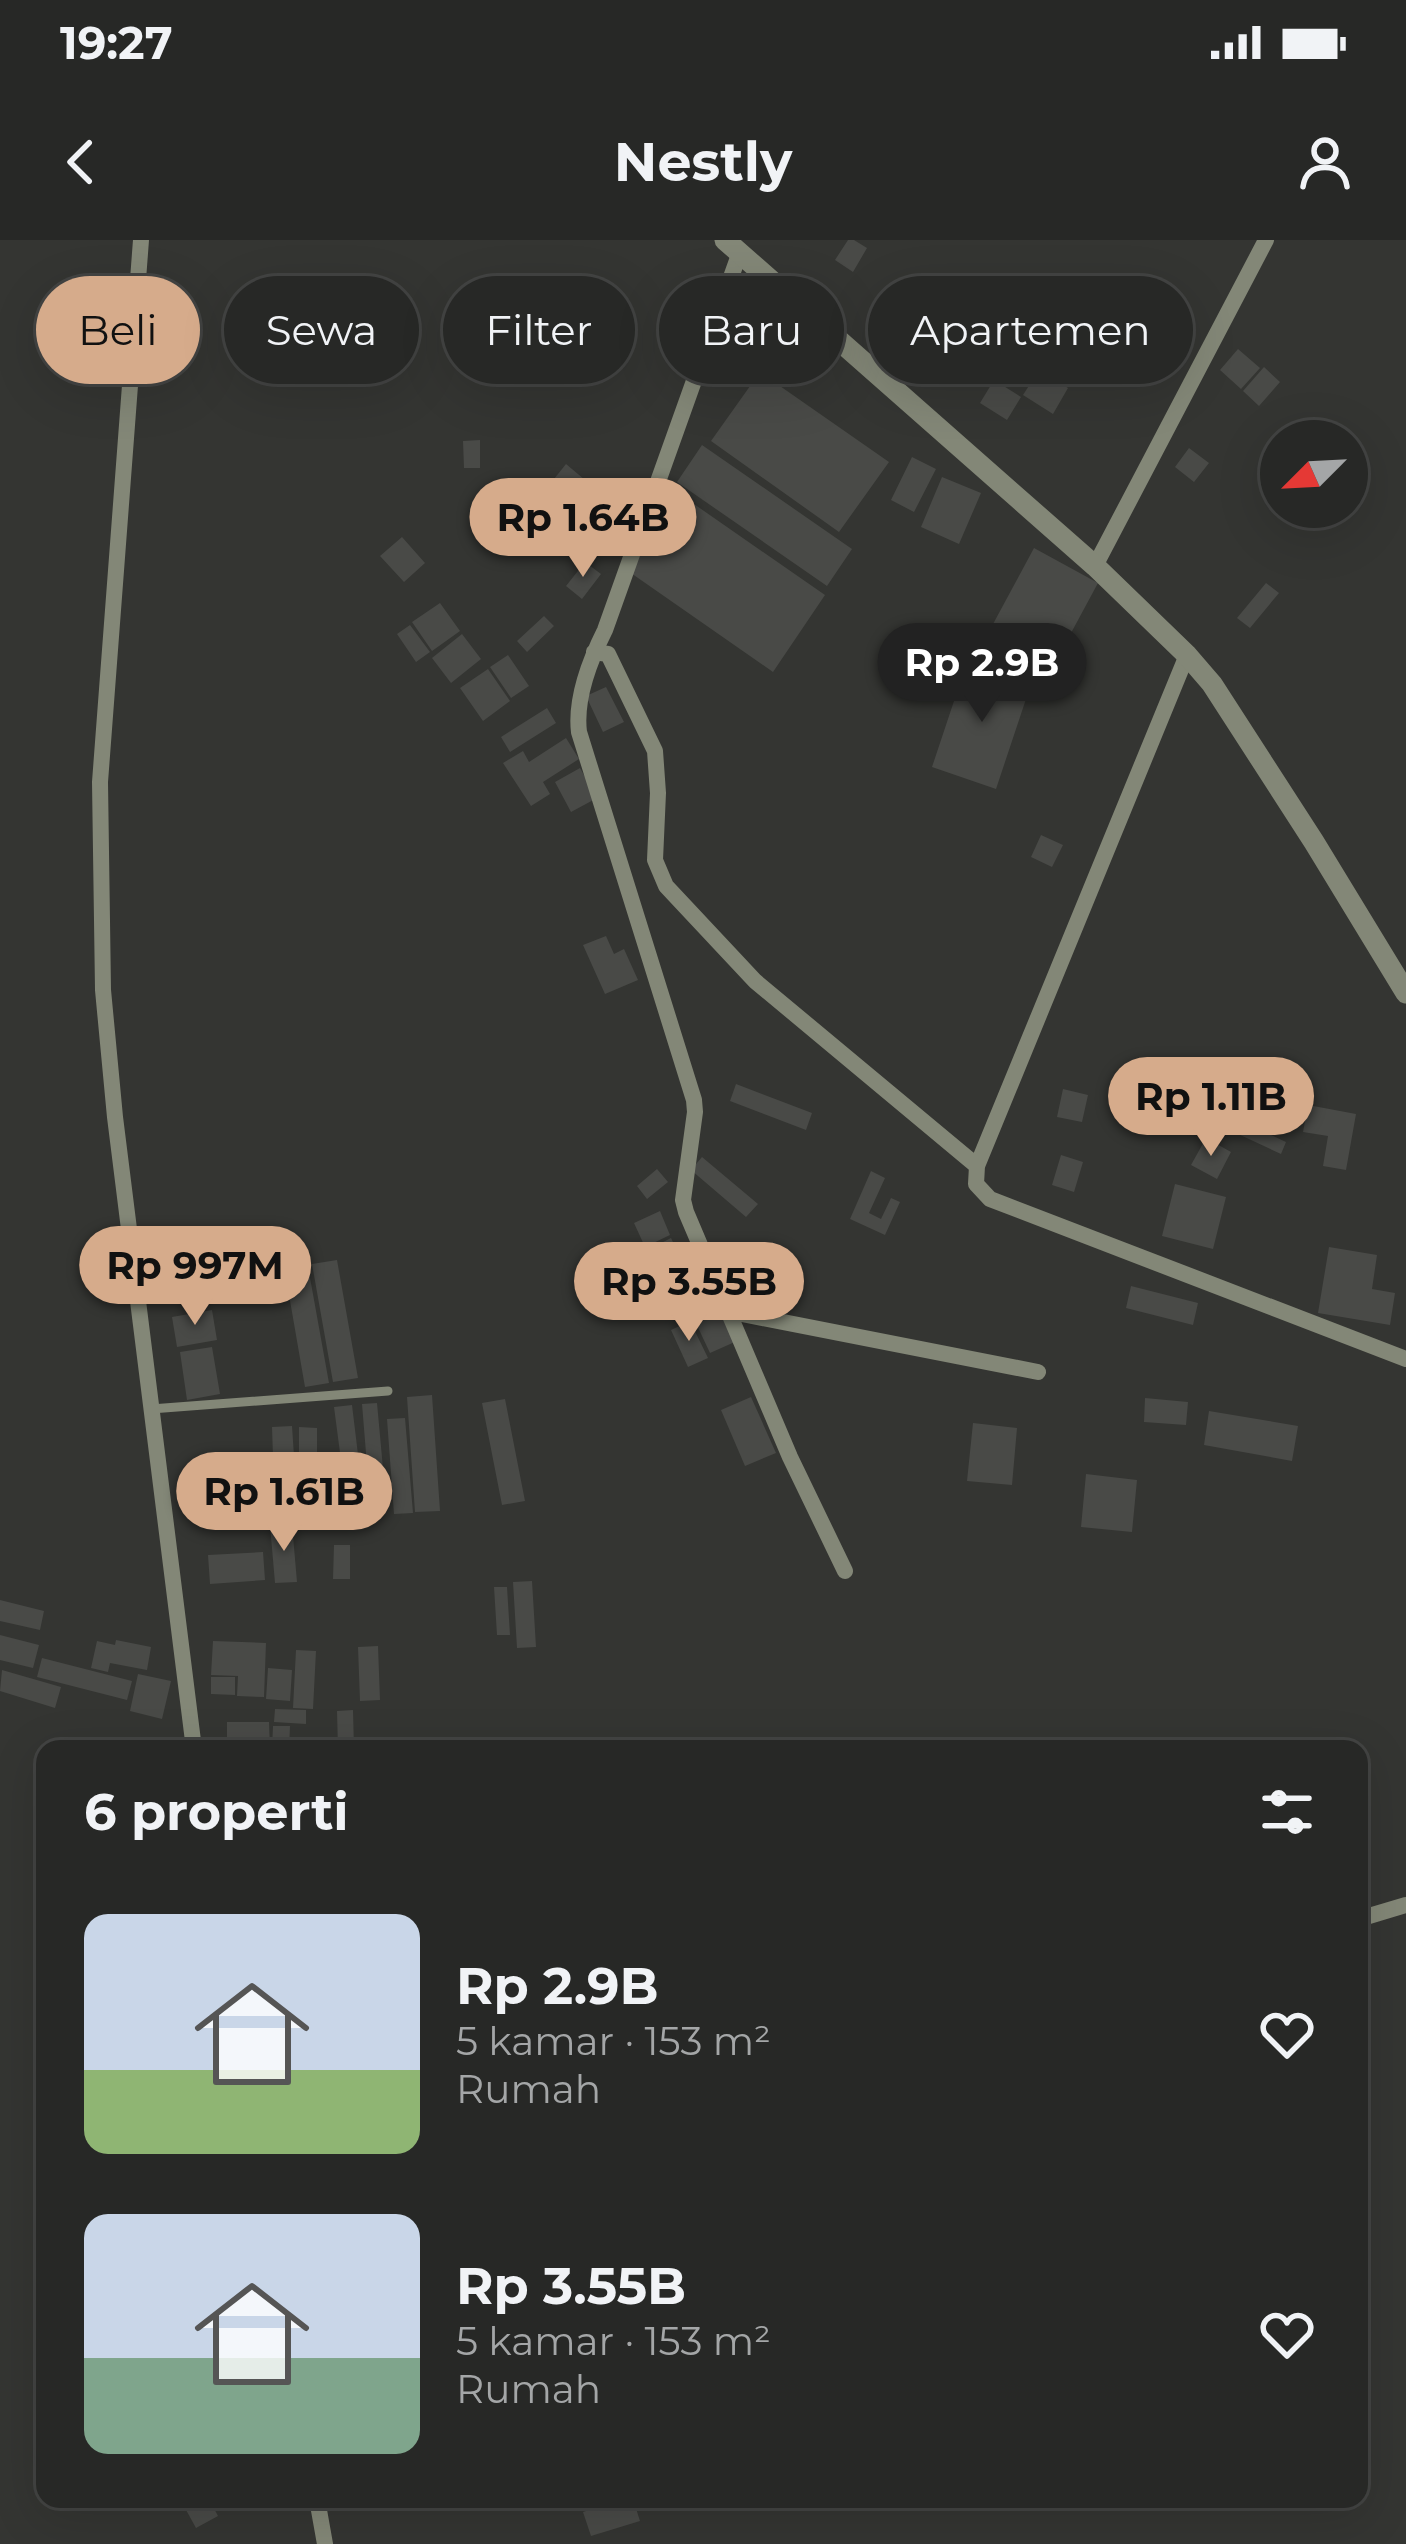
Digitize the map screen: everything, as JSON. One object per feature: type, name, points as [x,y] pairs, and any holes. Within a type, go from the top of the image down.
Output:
[{"type":"street","points":[[141,240],[100,782],[103,990],[193,1740]]},
{"type":"street","points":[[1095,566],[1266,240]]},
{"type":"street","points":[[845,1571],[790,1457],[683,1200],[694,1100],[579,732],[579,705],[594,652],[732,246],[1095,566],[1212,684],[1406,993]]},
{"type":"street","points":[[594,652],[608,654],[655,751],[655,860],[666,886],[755,981],[977,1166]]},
{"type":"street","points":[[1186,656],[977,1166],[976,1184],[990,1199],[1406,1359]]},
{"type":"street","points":[[727,1311],[1038,1372]]},
{"type":"street","points":[[1368,1916],[1406,1905]]},
{"type":"street","points":[[319,2508],[325,2544]]},
{"type":"lane","points":[[151,1409],[388,1391]]},
{"type":"building","points":[[848,240],[867,248],[853,272],[835,260]]},
{"type":"building","points":[[1238,349],[1260,368],[1241,389],[1220,370]]},
{"type":"building","points":[[1264,367],[1280,382],[1259,406],[1243,391]]},
{"type":"building","points":[[751,384],[777,384],[889,462],[839,532],[711,441]]},
{"type":"building","points":[[992,384],[1021,397],[1007,420],[980,403]]},
{"type":"building","points":[[1030,384],[1068,388],[1053,414],[1023,395]]},
{"type":"building","points":[[480,440],[480,468],[464,468],[463,441]]},
{"type":"building","points":[[702,445],[852,549],[827,586],[677,482]]},
{"type":"building","points":[[1189,448],[1209,463],[1194,482],[1175,467]]},
{"type":"building","points":[[912,457],[936,469],[914,512],[891,500]]},
{"type":"building","points":[[566,464],[603,495],[582,520],[546,489]]},
{"type":"building","points":[[942,477],[981,493],[959,544],[921,527]]},
{"type":"building","points":[[681,495],[825,595],[773,672],[628,571]]},
{"type":"building","points":[[402,537],[425,563],[404,582],[380,556]]},
{"type":"building","points":[[1034,548],[1098,583],[1050,672],[986,637]]},
{"type":"building","points":[[585,562],[601,574],[582,599],[566,586]]},
{"type":"building","points":[[1266,583],[1279,593],[1250,628],[1237,618]]},
{"type":"building","points":[[440,603],[460,631],[432,651],[412,622]]},
{"type":"building","points":[[544,616],[554,626],[527,652],[517,641]]},
{"type":"building","points":[[410,625],[430,652],[416,662],[397,634]]},
{"type":"building","points":[[462,634],[481,659],[451,683],[432,658]]},
{"type":"building","points":[[508,655],[529,686],[511,698],[490,667]]},
{"type":"building","points":[[967,662],[1031,684],[996,789],[932,767]]},
{"type":"building","points":[[488,669],[510,701],[483,721],[460,688]]},
{"type":"building","points":[[606,687],[624,722],[603,732],[586,696]]},
{"type":"building","points":[[547,708],[556,723],[510,752],[501,737]]},
{"type":"building","points":[[566,738],[579,759],[543,782],[550,794],[531,806],[503,763],[523,751],[529,762]]},
{"type":"building","points":[[580,768],[597,798],[571,812],[555,782]]},
{"type":"building","points":[[1041,835],[1063,845],[1052,867],[1031,857]]},
{"type":"building","points":[[606,936],[614,954],[624,949],[638,980],[605,994],[583,945]]},
{"type":"building","points":[[1232,1065],[1286,1079],[1280,1105],[1225,1090]]},
{"type":"building","points":[[1155,1081],[1286,1142],[1281,1154],[1150,1093]]},
{"type":"building","points":[[736,1084],[812,1113],[806,1130],[730,1101]]},
{"type":"building","points":[[1063,1089],[1088,1095],[1082,1122],[1057,1117]]},
{"type":"building","points":[[1308,1105],[1356,1114],[1346,1170],[1323,1166],[1328,1136],[1303,1132]]},
{"type":"building","points":[[1206,1138],[1231,1152],[1217,1179],[1191,1165]]},
{"type":"building","points":[[1061,1155],[1083,1162],[1074,1192],[1052,1185]]},
{"type":"building","points":[[702,1157],[758,1204],[746,1217],[691,1170]]},
{"type":"building","points":[[657,1169],[668,1182],[647,1199],[637,1186]]},
{"type":"building","points":[[871,1171],[885,1178],[869,1213],[881,1219],[891,1198],[900,1202],[885,1235],[850,1219]]},
{"type":"building","points":[[1175,1184],[1226,1197],[1213,1249],[1162,1236]]},
{"type":"building","points":[[660,1211],[670,1235],[645,1247],[634,1223]]},
{"type":"building","points":[[671,1238],[682,1261],[645,1279],[634,1257]]},
{"type":"building","points":[[1329,1247],[1377,1255],[1372,1289],[1395,1293],[1390,1325],[1318,1313]]},
{"type":"building","points":[[337,1260],[358,1378],[333,1382],[312,1264]]},
{"type":"building","points":[[307,1261],[329,1383],[305,1387],[284,1266]]},
{"type":"building","points":[[746,1269],[758,1293],[731,1306],[720,1281]]},
{"type":"building","points":[[1131,1286],[1198,1303],[1193,1325],[1126,1308]]},
{"type":"building","points":[[720,1307],[737,1341],[710,1353],[694,1319]]},
{"type":"building","points":[[212,1310],[217,1340],[177,1347],[172,1317]]},
{"type":"building","points":[[690,1321],[708,1358],[688,1367],[671,1330]]},
{"type":"building","points":[[212,1347],[220,1394],[187,1400],[180,1352]]},
{"type":"building","points":[[432,1395],[440,1511],[415,1512],[407,1397]]},
{"type":"building","points":[[751,1397],[776,1453],[745,1466],[721,1410]]},
{"type":"building","points":[[1145,1398],[1188,1402],[1186,1425],[1144,1422]]},
{"type":"building","points":[[505,1399],[525,1501],[502,1505],[482,1403]]},
{"type":"building","points":[[377,1403],[386,1501],[370,1502],[362,1404]]},
{"type":"building","points":[[352,1405],[364,1504],[347,1506],[334,1407]]},
{"type":"building","points":[[1209,1411],[1298,1426],[1292,1461],[1204,1445]]},
{"type":"building","points":[[405,1418],[413,1513],[394,1514],[387,1419]]},
{"type":"building","points":[[973,1423],[1017,1428],[1012,1485],[967,1481]]},
{"type":"building","points":[[292,1426],[294,1456],[273,1457],[272,1427]]},
{"type":"building","points":[[299,1427],[317,1428],[317,1452],[299,1452]]},
{"type":"building","points":[[290,1469],[292,1508],[272,1509],[270,1470]]},
{"type":"building","points":[[303,1472],[319,1473],[317,1506],[302,1505]]},
{"type":"building","points":[[1086,1474],[1137,1480],[1132,1532],[1081,1527]]},
{"type":"building","points":[[292,1524],[297,1582],[275,1583],[270,1525]]},
{"type":"building","points":[[334,1545],[350,1545],[350,1579],[333,1579]]},
{"type":"building","points":[[263,1552],[265,1580],[210,1584],[208,1555]]},
{"type":"building","points":[[532,1581],[536,1647],[517,1648],[513,1582]]},
{"type":"building","points":[[494,1587],[507,1587],[510,1635],[497,1635]]},
{"type":"building","points":[[0,1600],[44,1611],[40,1630],[0,1621]]},
{"type":"building","points":[[0,1635],[39,1645],[33,1668],[0,1660]]},
{"type":"building","points":[[116,1640],[151,1647],[147,1670],[110,1663],[108,1672],[91,1668],[97,1641],[115,1645]]},
{"type":"building","points":[[213,1641],[266,1643],[264,1697],[237,1696],[238,1676],[211,1675]]},
{"type":"building","points":[[378,1646],[380,1700],[360,1701],[358,1647]]},
{"type":"building","points":[[296,1650],[316,1651],[313,1709],[293,1708]]},
{"type":"building","points":[[42,1658],[132,1681],[127,1700],[37,1677]]},
{"type":"building","points":[[268,1668],[292,1670],[290,1701],[266,1699]]},
{"type":"building","points":[[2,1670],[61,1687],[55,1708],[0,1691]]},
{"type":"building","points":[[138,1674],[171,1681],[162,1719],[130,1711]]},
{"type":"building","points":[[211,1677],[235,1677],[235,1695],[211,1694]]},
{"type":"building","points":[[275,1709],[306,1710],[306,1724],[274,1722]]},
{"type":"building","points":[[353,1710],[354,1740],[338,1740],[337,1711]]},
{"type":"building","points":[[227,1722],[269,1722],[270,1740],[227,1740]]},
{"type":"building","points":[[273,1726],[290,1726],[289,1740],[272,1740]]},
{"type":"building","points":[[185,2508],[214,2508],[218,2516],[196,2528]]},
{"type":"building","points":[[636,2508],[640,2521],[591,2536],[583,2512]]}]
